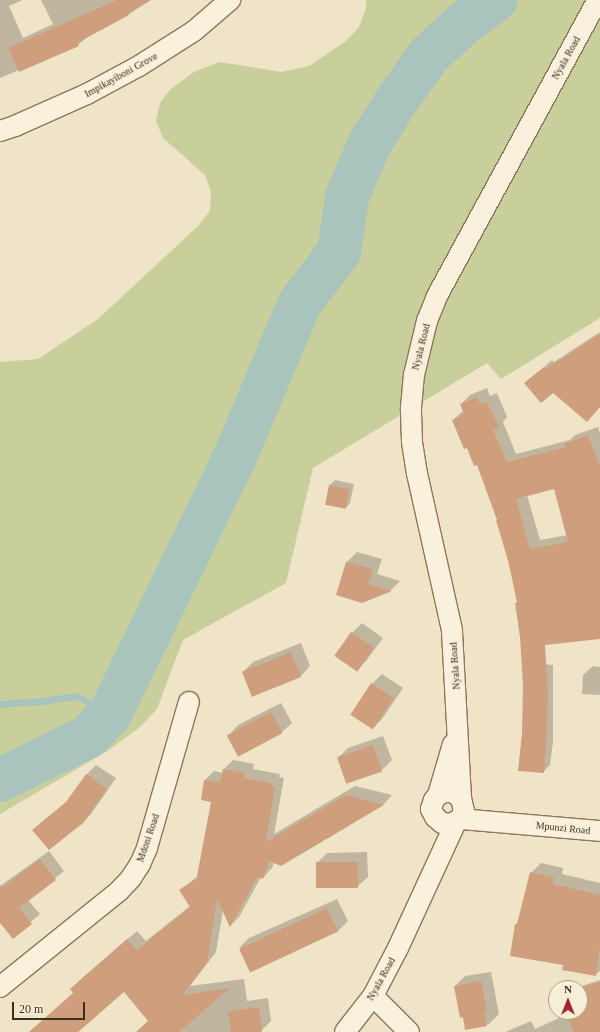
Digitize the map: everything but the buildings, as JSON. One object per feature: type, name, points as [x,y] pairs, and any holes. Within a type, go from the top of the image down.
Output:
[{"type":"street","name":"Impikayiboni Grove","points":[[0,131],[15,126],[87,94],[139,66],[194,31],[230,0]]},
{"type":"street","name":"Nyala Road","points":[[344,1032],[373,996],[401,942],[460,810],[457,694],[452,630],[417,474],[412,442],[411,408],[417,362],[427,322],[449,271],[598,0]]},
{"type":"street","name":"Mdoni Road","points":[[0,987],[119,891],[131,878],[140,864],[147,848],[189,702]]},
{"type":"street","name":"Nyala Road","points":[[438,795],[457,732]]},
{"type":"street","points":[[445,792],[452,792],[460,810],[442,823],[435,817],[432,804],[438,795],[445,792]]},
{"type":"street","name":"Mpunzi Road","points":[[460,810],[549,828],[600,832]]},
{"type":"street","name":"Nyala Road","points":[[429,878],[435,817]]},
{"type":"street","points":[[373,996],[408,1032]]},
{"type":"green space","points":[[366,0],[600,0],[600,318],[501,379],[487,363],[313,468],[286,583],[183,640],[157,709],[140,727],[106,752],[0,814],[0,362],[38,359],[98,319],[198,226],[210,211],[211,192],[205,175],[163,138],[156,121],[160,103],[171,89],[194,72],[219,62],[282,72],[309,66],[346,41],[359,27],[366,8]]},
{"type":"waterway","points":[[0,780],[89,736],[110,714],[234,459],[300,303],[339,252],[347,197],[370,143],[399,97],[429,55],[464,23],[496,0]]},
{"type":"waterway","points":[[0,704],[41,701],[77,696],[110,714]]}]
